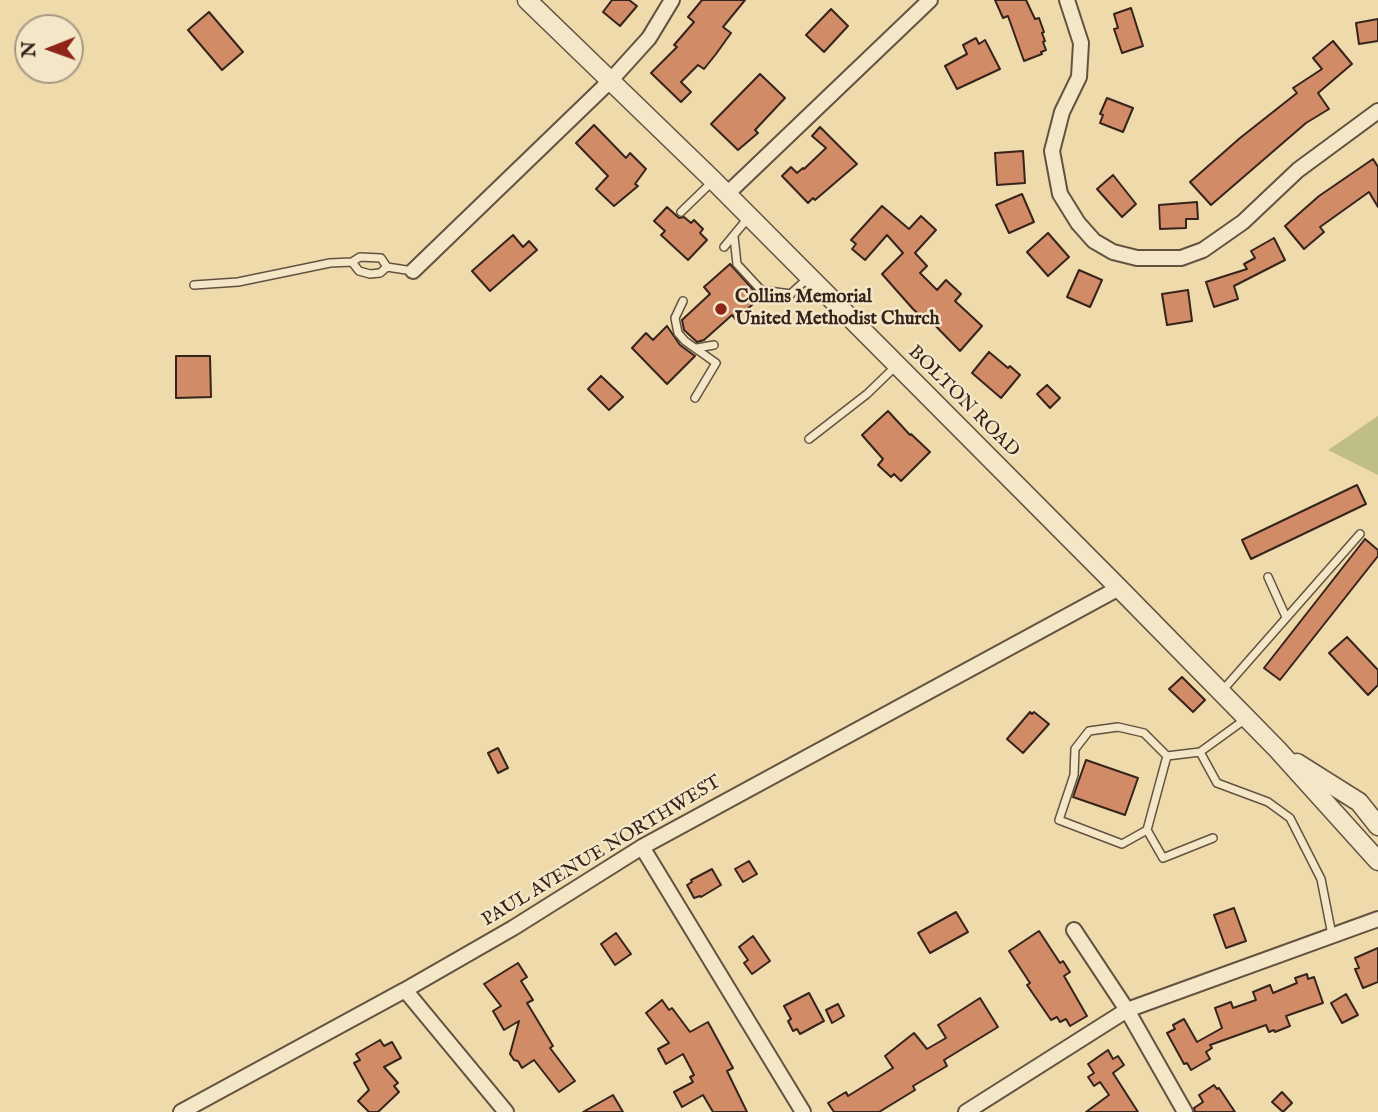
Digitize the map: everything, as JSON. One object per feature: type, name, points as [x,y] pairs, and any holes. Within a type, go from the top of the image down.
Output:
[{"type":"street","name":"BOLTON ROAD","points":[[527,0],[713,180],[1119,588],[1277,749],[1378,861]]},
{"type":"street","points":[[413,271],[611,79],[649,38],[672,0]]},
{"type":"street","points":[[727,194],[930,0]]},
{"type":"street","points":[[1067,0],[1081,43],[1080,76],[1062,112],[1052,151],[1060,194],[1078,223],[1094,241],[1113,252],[1137,258],[1181,258],[1203,250],[1221,240],[1243,222],[1298,170],[1378,111]]},
{"type":"street","name":"PAUL AVENUE NORTHWEST","points":[[181,1112],[513,928],[642,846],[1119,588]]},
{"type":"street","name":"BOLTON ROAD","points":[[1277,749],[1359,802],[1378,827]]},
{"type":"street","points":[[1305,780],[1378,827]]},
{"type":"street","points":[[1359,802],[1378,813]]},
{"type":"street","points":[[642,846],[803,1112]]},
{"type":"street","points":[[965,1112],[1126,1010],[1378,919]]},
{"type":"street","points":[[1074,930],[1126,1010],[1185,1112]]},
{"type":"street","points":[[405,990],[506,1112]]},
{"type":"lane","points":[[681,212],[713,180]]},
{"type":"lane","points":[[724,247],[749,216]]},
{"type":"lane","points":[[734,237],[737,264],[761,290],[788,297],[809,277]]},
{"type":"lane","points":[[194,285],[268,278],[306,267],[352,262],[360,257],[381,258],[387,267],[413,271]]},
{"type":"lane","points":[[352,262],[359,271],[370,274],[380,273],[387,267]]},
{"type":"lane","points":[[682,300],[675,318],[678,333],[716,363],[695,398]]},
{"type":"lane","points":[[696,348],[714,345]]},
{"type":"lane","points":[[809,439],[867,394],[897,365]]},
{"type":"lane","points":[[1221,692],[1360,534]]},
{"type":"lane","points":[[1268,577],[1286,617]]},
{"type":"lane","points":[[1167,756],[1200,752],[1247,718]]},
{"type":"lane","points":[[1147,830],[1122,844],[1059,820],[1074,775],[1075,749],[1089,731],[1118,727],[1144,733],[1167,756]]},
{"type":"lane","points":[[1200,752],[1217,783],[1268,802],[1290,818],[1321,879],[1332,935]]},
{"type":"lane","points":[[1167,756],[1147,830],[1163,858],[1213,838]]},
{"type":"green space","points":[[1378,416],[1378,475],[1328,450]]},
{"type":"building","points":[[612,0],[629,0],[637,6],[620,26],[603,12]]},
{"type":"building","points":[[702,0],[745,0],[723,27],[731,33],[716,54],[704,69],[698,65],[681,82],[691,92],[681,102],[651,73],[677,47],[674,45],[694,22],[688,17]]},
{"type":"building","points":[[995,0],[1026,0],[1035,19],[1039,18],[1044,32],[1046,50],[1041,52],[1042,54],[1024,61],[1008,16],[1003,18]]},
{"type":"building","points":[[1131,8],[1143,46],[1122,53],[1114,29],[1118,28],[1114,14]]},
{"type":"building","points":[[831,9],[848,26],[824,52],[806,35]]},
{"type":"building","points":[[209,12],[243,52],[222,70],[188,30]]},
{"type":"building","points":[[1378,19],[1378,41],[1359,44],[1356,23]]},
{"type":"building","points":[[976,38],[979,44],[985,40],[1000,69],[957,89],[945,66],[967,54],[963,45]]},
{"type":"building","points":[[1333,41],[1352,64],[1318,93],[1329,109],[1306,123],[1211,205],[1190,182],[1297,93],[1293,88],[1322,69],[1313,58]]},
{"type":"building","points":[[760,74],[785,98],[755,130],[758,133],[738,150],[711,124]]},
{"type":"building","points":[[1107,98],[1133,108],[1123,132],[1100,123],[1103,115],[1100,114]]},
{"type":"building","points":[[594,125],[626,158],[630,153],[646,169],[635,184],[638,186],[614,206],[596,189],[608,176],[576,143]]},
{"type":"building","points":[[820,127],[857,164],[808,203],[782,176],[791,167],[797,173],[804,169],[826,148],[812,136]]},
{"type":"building","points":[[1023,151],[1025,183],[997,185],[995,153]]},
{"type":"building","points":[[1373,159],[1378,167],[1378,207],[1369,192],[1320,227],[1324,232],[1304,249],[1285,226],[1319,196]]},
{"type":"building","points":[[1113,175],[1136,204],[1122,217],[1097,189]]},
{"type":"building","points":[[1022,194],[1034,222],[1009,233],[996,205]]},
{"type":"building","points":[[1197,202],[1198,219],[1186,219],[1186,228],[1160,229],[1159,205]]},
{"type":"building","points":[[882,206],[909,229],[921,216],[936,230],[915,253],[927,266],[920,273],[937,290],[946,280],[961,294],[955,301],[982,326],[960,351],[926,316],[923,318],[913,309],[882,274],[903,253],[887,235],[865,260],[852,249],[856,244],[851,240]]},
{"type":"building","points":[[667,207],[679,218],[684,217],[691,223],[694,220],[703,229],[700,233],[707,240],[688,260],[661,235],[665,231],[654,221]]},
{"type":"building","points":[[1048,233],[1069,257],[1048,276],[1027,252]]},
{"type":"building","points":[[513,235],[523,247],[529,241],[537,250],[490,291],[472,271]]},
{"type":"building","points":[[1274,238],[1285,260],[1234,286],[1238,299],[1214,307],[1206,282],[1247,269],[1244,264],[1255,258],[1251,251]]},
{"type":"building","name":"Collins Memorial United Methodist Church","points":[[730,264],[758,295],[753,300],[755,302],[736,320],[732,315],[704,340],[697,342],[684,330],[682,320],[710,294],[704,287]]},
{"type":"building","points":[[1079,270],[1102,280],[1090,307],[1067,297]]},
{"type":"building","points":[[1188,290],[1192,321],[1167,325],[1162,294]]},
{"type":"building","points":[[667,326],[680,345],[695,356],[667,384],[632,348],[646,333],[653,340]]},
{"type":"building","points":[[989,352],[1020,375],[1001,398],[972,373]]},
{"type":"building","points":[[176,356],[210,356],[211,397],[176,398]]},
{"type":"building","points":[[601,376],[623,397],[609,410],[588,389]]},
{"type":"building","points":[[1047,385],[1060,398],[1050,408],[1037,394]]},
{"type":"building","points":[[888,411],[930,452],[901,481],[894,474],[891,477],[878,465],[883,459],[862,435]]},
{"type":"building","points":[[1357,485],[1366,504],[1251,559],[1242,540]]},
{"type":"building","points":[[1365,539],[1378,550],[1378,556],[1280,680],[1264,668]]},
{"type":"building","points":[[1347,637],[1378,670],[1378,685],[1368,695],[1329,653]]},
{"type":"building","points":[[1182,677],[1205,700],[1193,712],[1169,689]]},
{"type":"building","points":[[1030,712],[1034,712],[1049,724],[1023,753],[1007,739]]},
{"type":"building","points":[[498,748],[508,768],[498,773],[488,753]]},
{"type":"building","points":[[1086,760],[1138,778],[1125,815],[1073,797]]},
{"type":"building","points":[[749,861],[757,874],[743,882],[735,869]]},
{"type":"building","points":[[712,869],[721,885],[701,897],[694,898],[687,885]]},
{"type":"building","points":[[1234,908],[1246,941],[1226,948],[1214,915]]},
{"type":"building","points":[[956,912],[968,932],[930,953],[918,933]]},
{"type":"building","points":[[1039,931],[1060,963],[1063,961],[1070,972],[1064,976],[1087,1016],[1070,1026],[1066,1019],[1060,1022],[1057,1017],[1051,1020],[1027,985],[1030,983],[1009,951]]},
{"type":"building","points":[[616,933],[631,954],[615,965],[601,944]]},
{"type":"building","points":[[753,936],[770,961],[752,974],[744,963],[748,960],[739,947]]},
{"type":"building","points":[[1378,948],[1378,982],[1363,988],[1355,969],[1359,968],[1355,958]]},
{"type":"building","points":[[518,963],[527,977],[521,981],[533,1000],[527,1003],[553,1046],[550,1048],[575,1081],[559,1092],[534,1060],[522,1068],[518,1061],[514,1060],[510,1054],[519,1021],[504,1030],[493,1011],[501,1006],[484,984]]},
{"type":"building","points":[[1307,974],[1308,979],[1314,977],[1323,1003],[1286,1016],[1290,1026],[1275,1032],[1269,1032],[1266,1025],[1210,1045],[1212,1048],[1206,1052],[1210,1059],[1191,1070],[1187,1063],[1184,1064],[1167,1033],[1175,1029],[1173,1025],[1184,1019],[1197,1042],[1222,1028],[1215,1008],[1231,1002],[1233,1008],[1256,1000],[1253,992],[1270,985],[1273,993],[1297,983],[1295,978]]},
{"type":"building","points":[[809,993],[824,1021],[800,1034],[797,1029],[793,1031],[788,1021],[791,1019],[784,1006]]},
{"type":"building","points":[[1346,994],[1358,1015],[1342,1023],[1331,1003]]},
{"type":"building","points":[[980,998],[998,1027],[944,1060],[947,1066],[913,1086],[915,1090],[879,1112],[834,1112],[828,1103],[846,1092],[848,1096],[893,1068],[885,1056],[914,1033],[927,1049],[946,1038],[938,1025]]},
{"type":"building","points":[[662,1000],[669,1010],[672,1008],[690,1032],[708,1022],[733,1068],[727,1071],[747,1112],[713,1112],[703,1095],[682,1107],[674,1092],[693,1082],[690,1077],[694,1075],[683,1054],[666,1064],[658,1049],[669,1043],[646,1013]]},
{"type":"building","points":[[838,1004],[844,1016],[832,1023],[826,1010]]},
{"type":"building","points":[[380,1040],[384,1046],[392,1042],[401,1058],[384,1067],[398,1083],[394,1086],[399,1092],[378,1112],[369,1112],[358,1101],[369,1090],[354,1063],[360,1060],[356,1054]]},
{"type":"building","points":[[1108,1050],[1113,1059],[1118,1056],[1124,1065],[1113,1073],[1138,1112],[1086,1112],[1109,1095],[1100,1082],[1094,1086],[1088,1077],[1094,1073],[1088,1064]]},
{"type":"building","points":[[1214,1085],[1219,1088],[1235,1112],[1195,1112],[1194,1108],[1203,1102],[1199,1095]]},
{"type":"building","points":[[1282,1092],[1292,1103],[1283,1112],[1272,1102]]},
{"type":"building","points":[[613,1095],[623,1112],[583,1112]]},
{"type":"place","name":"Collins Memorial United Methodist Church","points":[[721,309]]}]
